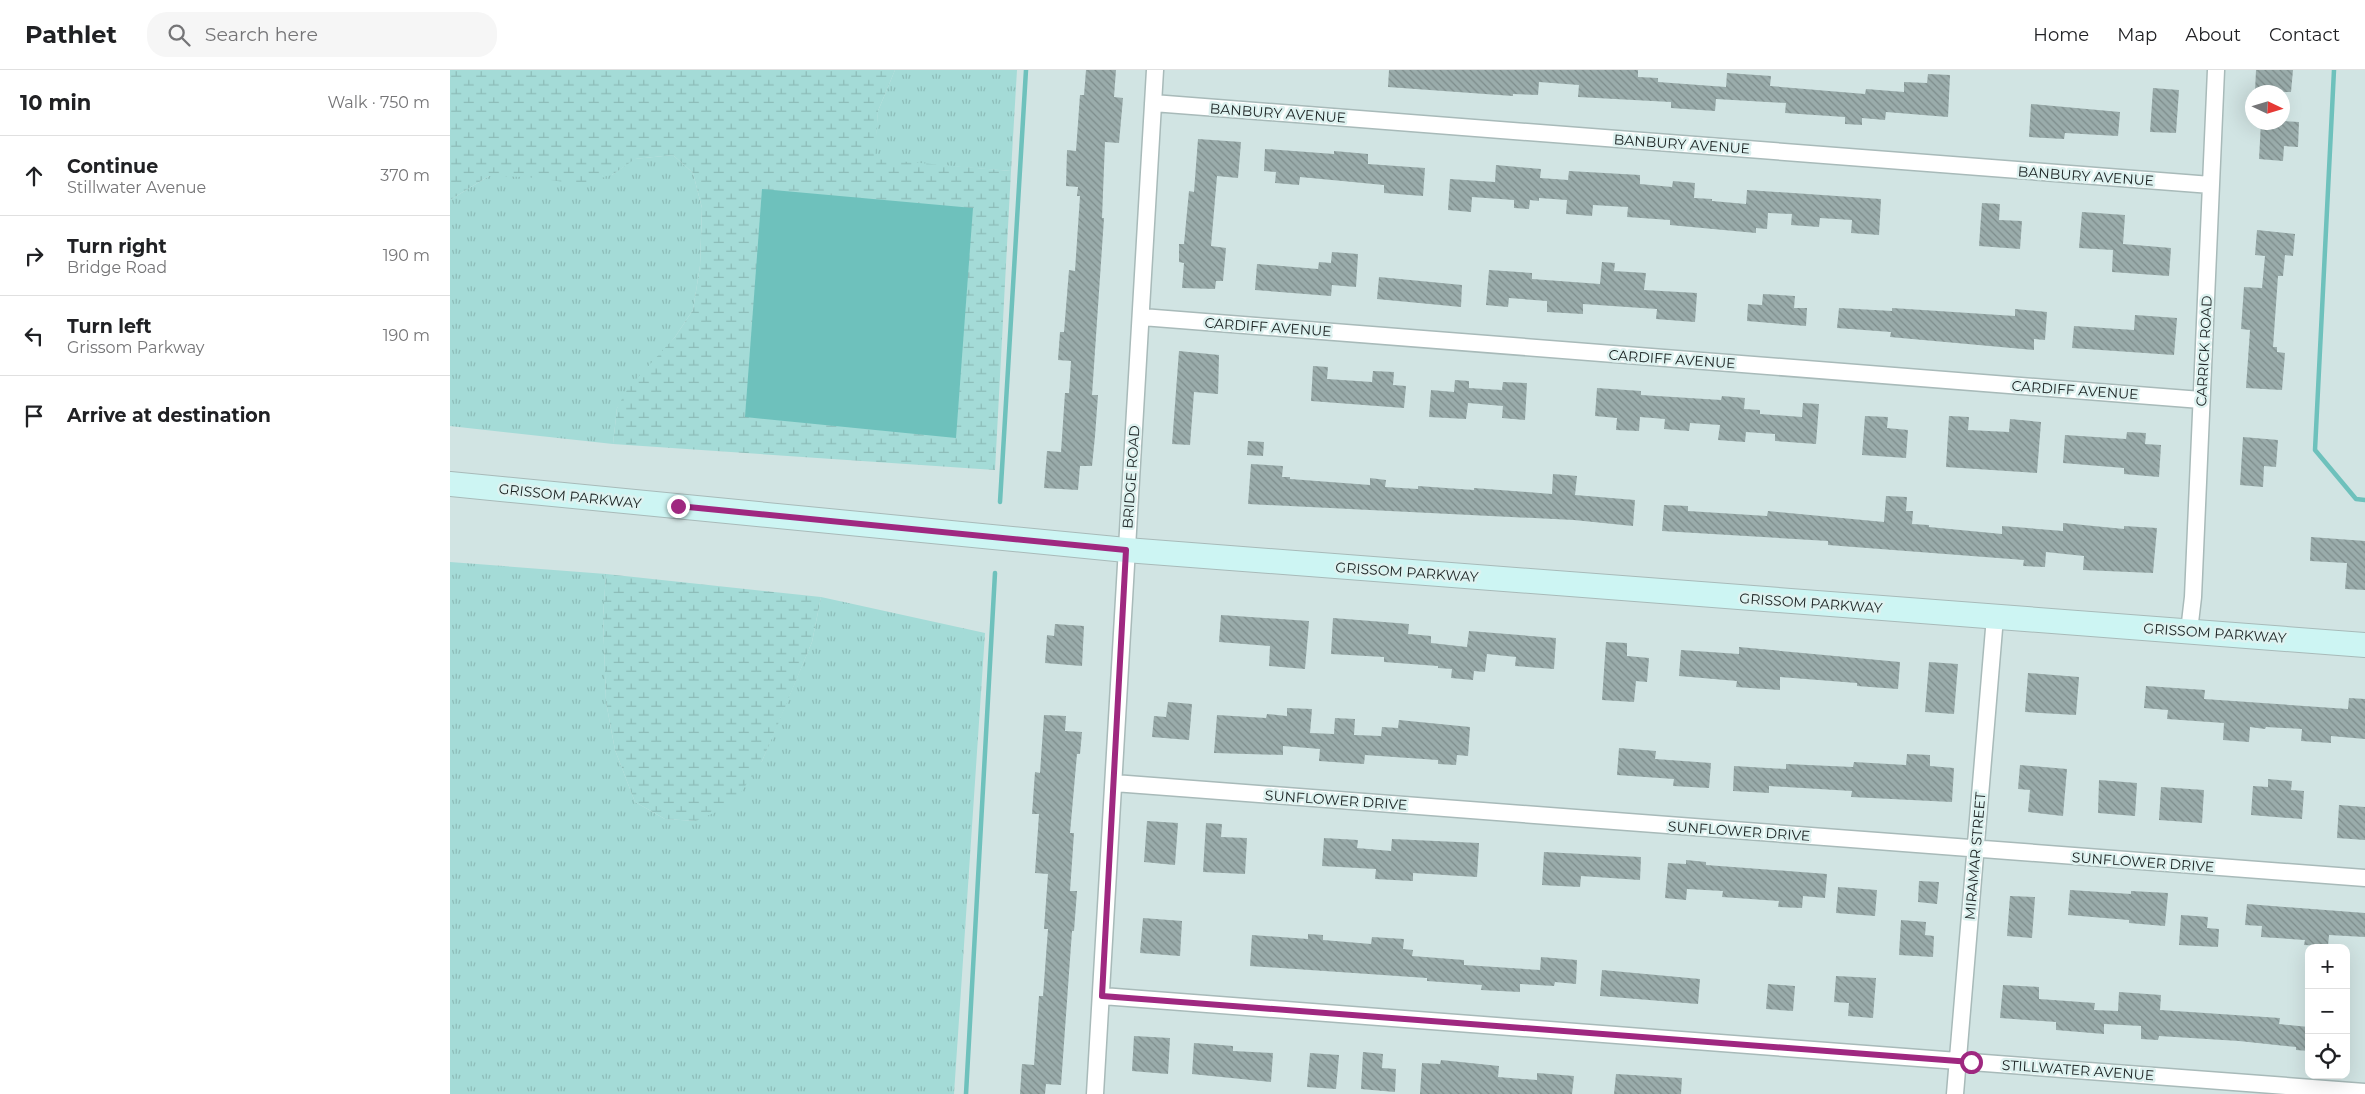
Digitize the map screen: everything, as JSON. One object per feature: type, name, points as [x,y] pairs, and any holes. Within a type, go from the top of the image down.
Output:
[{"type":"main road","name":"GRISSOM PARKWAY","points":[[450,484],[1126,550],[2365,645]]},
{"type":"street","name":"BRIDGE ROAD","points":[[1095,1094],[1155,70]]},
{"type":"street","name":"CARRICK ROAD","points":[[2189,631],[2193,597],[2216,70]]},
{"type":"street","name":"BANBURY AVENUE","points":[[1153,103],[2211,185]]},
{"type":"street","name":"CARDIFF AVENUE","points":[[1142,317],[2202,400]]},
{"type":"street","name":"MIRAMAR STREET","points":[[1955,1094],[1995,617]]},
{"type":"street","name":"SUNFLOWER DRIVE","points":[[1114,783],[1975,850],[2365,878]]},
{"type":"street","name":"STILLWATER AVENUE","points":[[1102,996],[2365,1092]]},
{"type":"green space","points":[[450,70],[895,70],[878,111],[875,159],[1011,171],[995,470],[613,444],[617,408],[628,388],[675,337],[693,310],[700,266],[702,208],[693,173],[673,155],[635,159],[612,175],[580,184],[527,177],[489,176],[450,200]]},
{"type":"green space","points":[[895,70],[1017,70],[1011,171],[874,160],[878,111]]},
{"type":"green space","points":[[673,155],[693,173],[702,208],[700,266],[693,310],[675,337],[617,408],[613,444],[450,426],[450,200],[489,176],[612,175],[634,159]]},
{"type":"green space","points":[[450,562],[606,574],[603,617],[606,702],[615,750],[635,802],[665,819],[696,821],[762,761],[812,642],[821,597],[985,633],[954,1094],[450,1094]]},
{"type":"green space","points":[[606,574],[821,597],[812,642],[762,761],[733,804],[696,821],[665,819],[635,802],[615,750],[606,702],[603,617]]},
{"type":"shaded area","points":[[762,189],[973,208],[956,438],[745,417]]},
{"type":"building","points":[[1086,70],[1116,70],[1114,97],[1123,98],[1119,143],[1105,142],[1102,218],[1104,218],[1092,395],[1098,395],[1092,466],[1080,466],[1078,490],[1044,488],[1047,451],[1061,452],[1065,393],[1069,393],[1071,361],[1058,360],[1060,332],[1064,332],[1069,270],[1075,271],[1080,196],[1077,196],[1078,187],[1066,186],[1067,150],[1076,151],[1080,95],[1084,95]]},
{"type":"building","points":[[1389,70],[1638,70],[1638,77],[1658,78],[1658,82],[1726,87],[1727,73],[1771,76],[1770,86],[1865,94],[1866,89],[1904,92],[1904,82],[1927,83],[1928,74],[1950,75],[1948,117],[1886,112],[1885,120],[1862,118],[1862,125],[1845,124],[1845,117],[1785,113],[1786,103],[1716,99],[1715,111],[1671,108],[1671,102],[1578,97],[1579,85],[1539,82],[1538,95],[1513,94],[1513,96],[1388,87]]},
{"type":"building","points":[[2256,70],[2293,70],[2291,92],[2290,85],[2255,85]]},
{"type":"building","points":[[2153,88],[2179,90],[2176,133],[2150,132]]},
{"type":"building","points":[[2031,104],[2120,112],[2118,136],[2065,133],[2064,139],[2029,137]]},
{"type":"building","points":[[2290,121],[2299,122],[2298,147],[2284,146],[2283,161],[2259,159],[2261,130],[2290,130]]},
{"type":"building","points":[[1198,139],[1241,142],[1238,178],[1217,176],[1211,246],[1226,248],[1223,281],[1216,281],[1215,289],[1182,288],[1184,263],[1179,262],[1179,244],[1184,244],[1189,191],[1194,192]]},
{"type":"building","points":[[1265,149],[1334,154],[1334,151],[1368,154],[1368,164],[1425,168],[1423,196],[1384,193],[1384,185],[1300,177],[1299,185],[1275,183],[1276,172],[1264,171]]},
{"type":"building","points":[[1496,165],[1541,169],[1540,178],[1568,180],[1569,171],[1640,175],[1640,184],[1672,187],[1673,181],[1695,183],[1694,198],[1712,199],[1712,201],[1746,204],[1747,190],[1881,199],[1879,235],[1851,233],[1852,220],[1820,218],[1819,227],[1791,225],[1792,214],[1768,213],[1767,229],[1756,228],[1756,233],[1670,225],[1670,220],[1627,217],[1628,207],[1593,205],[1592,216],[1566,214],[1567,200],[1539,198],[1539,201],[1530,200],[1529,209],[1514,208],[1514,200],[1472,197],[1471,212],[1448,210],[1450,179],[1495,182]]},
{"type":"building","points":[[1982,203],[2000,204],[1999,220],[2022,221],[2020,249],[1979,246]]},
{"type":"building","points":[[2082,212],[2125,215],[2123,244],[2171,248],[2169,276],[2112,272],[2113,250],[2079,248]]},
{"type":"building","points":[[2257,230],[2295,234],[2293,256],[2285,255],[2283,276],[2278,276],[2273,347],[2277,347],[2277,352],[2285,353],[2282,390],[2246,388],[2250,330],[2241,329],[2244,287],[2262,288],[2265,256],[2255,255]]},
{"type":"building","points":[[1332,252],[1358,254],[1356,287],[1332,285],[1331,296],[1255,290],[1257,264],[1318,269],[1319,262],[1331,263]]},
{"type":"building","points":[[1602,262],[1615,263],[1614,271],[1646,273],[1644,290],[1697,293],[1695,322],[1656,319],[1657,309],[1583,304],[1583,314],[1547,312],[1547,301],[1509,298],[1508,307],[1486,305],[1489,270],[1532,273],[1532,279],[1600,284]]},
{"type":"building","points":[[1379,277],[1462,285],[1461,307],[1377,299]]},
{"type":"building","points":[[1763,294],[1795,296],[1794,308],[1807,308],[1806,326],[1747,321],[1748,304],[1762,305]]},
{"type":"building","points":[[1839,308],[1892,311],[1892,308],[2015,316],[2015,309],[2047,312],[2045,340],[2034,339],[2034,350],[1890,337],[1891,332],[1837,328]]},
{"type":"building","points":[[2135,315],[2177,318],[2174,355],[2072,348],[2074,326],[2134,330]]},
{"type":"building","points":[[1179,351],[1219,355],[1218,394],[1194,392],[1190,445],[1172,444]]},
{"type":"building","points":[[1313,366],[1328,367],[1327,379],[1372,382],[1373,371],[1394,372],[1393,385],[1406,386],[1404,408],[1311,401]]},
{"type":"building","points":[[1455,380],[1469,381],[1469,388],[1502,390],[1503,382],[1527,383],[1525,420],[1502,418],[1503,406],[1468,403],[1466,419],[1429,417],[1431,390],[1454,392]]},
{"type":"building","points":[[1597,388],[1641,391],[1641,395],[1721,400],[1722,396],[1745,398],[1744,409],[1760,410],[1760,414],[1802,417],[1803,403],[1819,404],[1816,444],[1775,441],[1775,434],[1746,432],[1745,442],[1718,440],[1720,425],[1690,423],[1689,431],[1664,429],[1665,419],[1640,417],[1639,431],[1616,430],[1617,418],[1595,416]]},
{"type":"building","points":[[1865,416],[1888,417],[1887,428],[1908,430],[1906,458],[1862,455]]},
{"type":"building","points":[[1949,416],[1969,417],[1968,430],[2009,432],[2010,419],[2041,422],[2037,473],[1946,467]]},
{"type":"building","points":[[2127,432],[2146,433],[2145,444],[2161,445],[2159,477],[2124,474],[2124,468],[2063,463],[2065,435],[2126,439]]},
{"type":"building","points":[[2243,437],[2278,440],[2276,467],[2264,466],[2263,487],[2240,485]]},
{"type":"building","points":[[1248,441],[1264,442],[1263,456],[1247,455]]},
{"type":"building","points":[[1251,464],[1283,466],[1282,477],[1290,477],[1290,479],[1370,485],[1370,478],[1386,480],[1385,487],[1418,489],[1418,486],[1474,490],[1474,488],[1552,494],[1553,474],[1577,476],[1575,495],[1635,500],[1633,526],[1574,520],[1248,504]]},
{"type":"building","points":[[1886,496],[1907,497],[1906,511],[1913,511],[1912,524],[1929,525],[1929,527],[2002,534],[2002,526],[2063,531],[2063,523],[2124,529],[2124,526],[2157,528],[2153,573],[2083,570],[2084,556],[2046,552],[2045,567],[2023,566],[2024,560],[1828,545],[1828,541],[1662,531],[1664,505],[1688,506],[1688,511],[1767,516],[1768,511],[1884,522]]},
{"type":"building","points":[[2311,537],[2365,541],[2365,590],[2345,589],[2347,563],[2310,561]]},
{"type":"building","points":[[1221,615],[1309,621],[1305,669],[1269,666],[1270,646],[1219,642]]},
{"type":"building","points":[[1333,618],[1409,624],[1408,634],[1431,636],[1431,643],[1467,647],[1469,631],[1556,638],[1554,669],[1515,666],[1516,657],[1487,654],[1485,672],[1474,671],[1473,680],[1451,678],[1452,669],[1438,668],[1438,666],[1384,662],[1384,657],[1331,654]]},
{"type":"building","points":[[1055,624],[1084,626],[1082,666],[1045,663],[1047,635],[1054,636]]},
{"type":"building","points":[[1606,642],[1627,643],[1627,656],[1649,658],[1647,682],[1636,681],[1634,702],[1602,700]]},
{"type":"building","points":[[1739,647],[1900,662],[1898,689],[1857,686],[1857,683],[1780,677],[1780,690],[1736,687],[1737,681],[1679,676],[1681,650],[1739,654]]},
{"type":"building","points":[[1929,662],[1958,664],[1954,714],[1925,712]]},
{"type":"building","points":[[2028,673],[2079,677],[2076,715],[2025,712]]},
{"type":"building","points":[[2146,686],[2205,690],[2204,699],[2348,709],[2349,698],[2365,699],[2365,739],[2331,736],[2331,743],[2301,741],[2302,729],[2250,727],[2249,742],[2223,740],[2224,723],[2167,719],[2168,710],[2144,708]]},
{"type":"building","points":[[1168,702],[1192,704],[1189,740],[1152,737],[1154,716],[1166,717]]},
{"type":"building","points":[[1287,708],[1312,709],[1310,733],[1334,734],[1335,718],[1355,719],[1354,735],[1381,736],[1382,727],[1398,728],[1399,720],[1470,727],[1468,756],[1457,755],[1456,765],[1438,764],[1438,760],[1365,755],[1364,764],[1319,761],[1320,749],[1283,746],[1283,755],[1214,753],[1217,715],[1266,718],[1267,714],[1287,716]]},
{"type":"building","points":[[1044,715],[1066,716],[1065,731],[1082,732],[1080,754],[1077,754],[1070,833],[1074,833],[1070,891],[1077,891],[1074,931],[1072,931],[1061,1085],[1046,1084],[1045,1094],[1020,1094],[1022,1064],[1034,1065],[1039,996],[1043,996],[1048,929],[1044,929],[1048,874],[1035,873],[1039,814],[1032,814],[1035,772],[1040,773]]},
{"type":"building","points":[[1619,748],[1656,751],[1655,759],[1711,763],[1709,788],[1673,786],[1674,779],[1617,775]]},
{"type":"building","points":[[1907,754],[1930,755],[1930,766],[1954,768],[1952,802],[1851,797],[1852,791],[1769,786],[1769,793],[1733,791],[1734,766],[1786,769],[1786,764],[1853,767],[1854,762],[1906,765]]},
{"type":"building","points":[[2020,765],[2067,769],[2063,816],[2028,812],[2030,790],[2018,789]]},
{"type":"building","points":[[2268,779],[2292,781],[2291,790],[2304,791],[2302,819],[2251,815],[2253,786],[2268,787]]},
{"type":"building","points":[[2099,780],[2137,783],[2135,816],[2098,813]]},
{"type":"building","points":[[2161,787],[2204,790],[2202,823],[2159,820]]},
{"type":"building","points":[[2339,805],[2365,807],[2365,840],[2337,838]]},
{"type":"building","points":[[1147,821],[1178,823],[1175,865],[1144,862]]},
{"type":"building","points":[[1206,823],[1222,824],[1221,837],[1247,838],[1245,874],[1203,872]]},
{"type":"building","points":[[1324,838],[1358,840],[1357,848],[1391,851],[1392,839],[1479,843],[1477,877],[1413,873],[1413,881],[1375,879],[1376,869],[1322,866]]},
{"type":"building","points":[[1544,852],[1641,857],[1640,880],[1581,876],[1580,887],[1542,885]]},
{"type":"building","points":[[1686,860],[1706,862],[1706,865],[1827,874],[1825,898],[1803,896],[1802,908],[1778,907],[1779,901],[1722,897],[1723,891],[1687,889],[1686,900],[1665,898],[1668,863],[1686,864]]},
{"type":"building","points":[[1919,881],[1939,882],[1937,904],[1918,902]]},
{"type":"building","points":[[1838,887],[1877,890],[1875,916],[1836,913]]},
{"type":"building","points":[[2070,890],[2131,894],[2131,891],[2168,893],[2165,926],[2129,923],[2129,920],[2068,915]]},
{"type":"building","points":[[2010,896],[2035,897],[2032,938],[2007,936]]},
{"type":"building","points":[[2247,904],[2365,913],[2365,937],[2329,935],[2328,944],[2304,945],[2305,940],[2261,937],[2262,926],[2245,925]]},
{"type":"building","points":[[2181,915],[2208,917],[2207,928],[2219,929],[2218,947],[2179,945]]},
{"type":"building","points":[[1143,918],[1182,921],[1180,956],[1140,953]]},
{"type":"building","points":[[1901,920],[1926,922],[1925,935],[1934,936],[1933,957],[1899,955]]},
{"type":"building","points":[[1308,934],[1323,935],[1323,940],[1371,944],[1372,937],[1404,939],[1403,949],[1413,950],[1412,956],[1464,960],[1464,965],[1540,970],[1541,957],[1577,960],[1576,984],[1555,982],[1554,986],[1520,984],[1520,992],[1481,990],[1482,985],[1427,981],[1427,978],[1250,966],[1252,935],[1308,939]]},
{"type":"building","points":[[1602,970],[1700,979],[1698,1004],[1600,996]]},
{"type":"building","points":[[1836,976],[1876,978],[1873,1018],[1848,1016],[1849,1003],[1834,1002]]},
{"type":"building","points":[[1768,984],[1795,986],[1793,1011],[1766,1009]]},
{"type":"building","points":[[2003,985],[2039,987],[2039,999],[2095,1003],[2094,1010],[2118,1011],[2119,992],[2161,995],[2160,1010],[2280,1018],[2279,1024],[2305,1027],[2305,1051],[2296,1050],[2296,1047],[2239,1041],[2159,1036],[2158,1040],[2141,1039],[2141,1026],[2104,1024],[2104,1034],[2056,1030],[2056,1022],[2000,1018]]},
{"type":"building","points":[[1134,1036],[1170,1038],[1168,1074],[1132,1071]]},
{"type":"building","points":[[1194,1043],[1233,1046],[1233,1051],[1273,1053],[1271,1082],[1192,1074]]},
{"type":"building","points":[[1363,1052],[1383,1054],[1382,1068],[1396,1069],[1395,1092],[1361,1089]]},
{"type":"building","points":[[1310,1053],[1339,1055],[1336,1089],[1307,1087]]},
{"type":"building","points":[[1441,1060],[1499,1066],[1498,1077],[1537,1080],[1537,1073],[1574,1076],[1572,1094],[1420,1094],[1422,1063],[1440,1064]]},
{"type":"building","points":[[1616,1074],[1682,1078],[1681,1094],[1614,1094]]},
{"type":"waterway","points":[[1000,502],[1026,70]]},
{"type":"waterway","points":[[2334,70],[2315,450],[2356,499],[2365,500]]},
{"type":"waterway","points":[[966,1094],[995,573]]},
{"type":"route","points":[[678,506],[1126,550],[1102,996],[1971,1062]]}]
